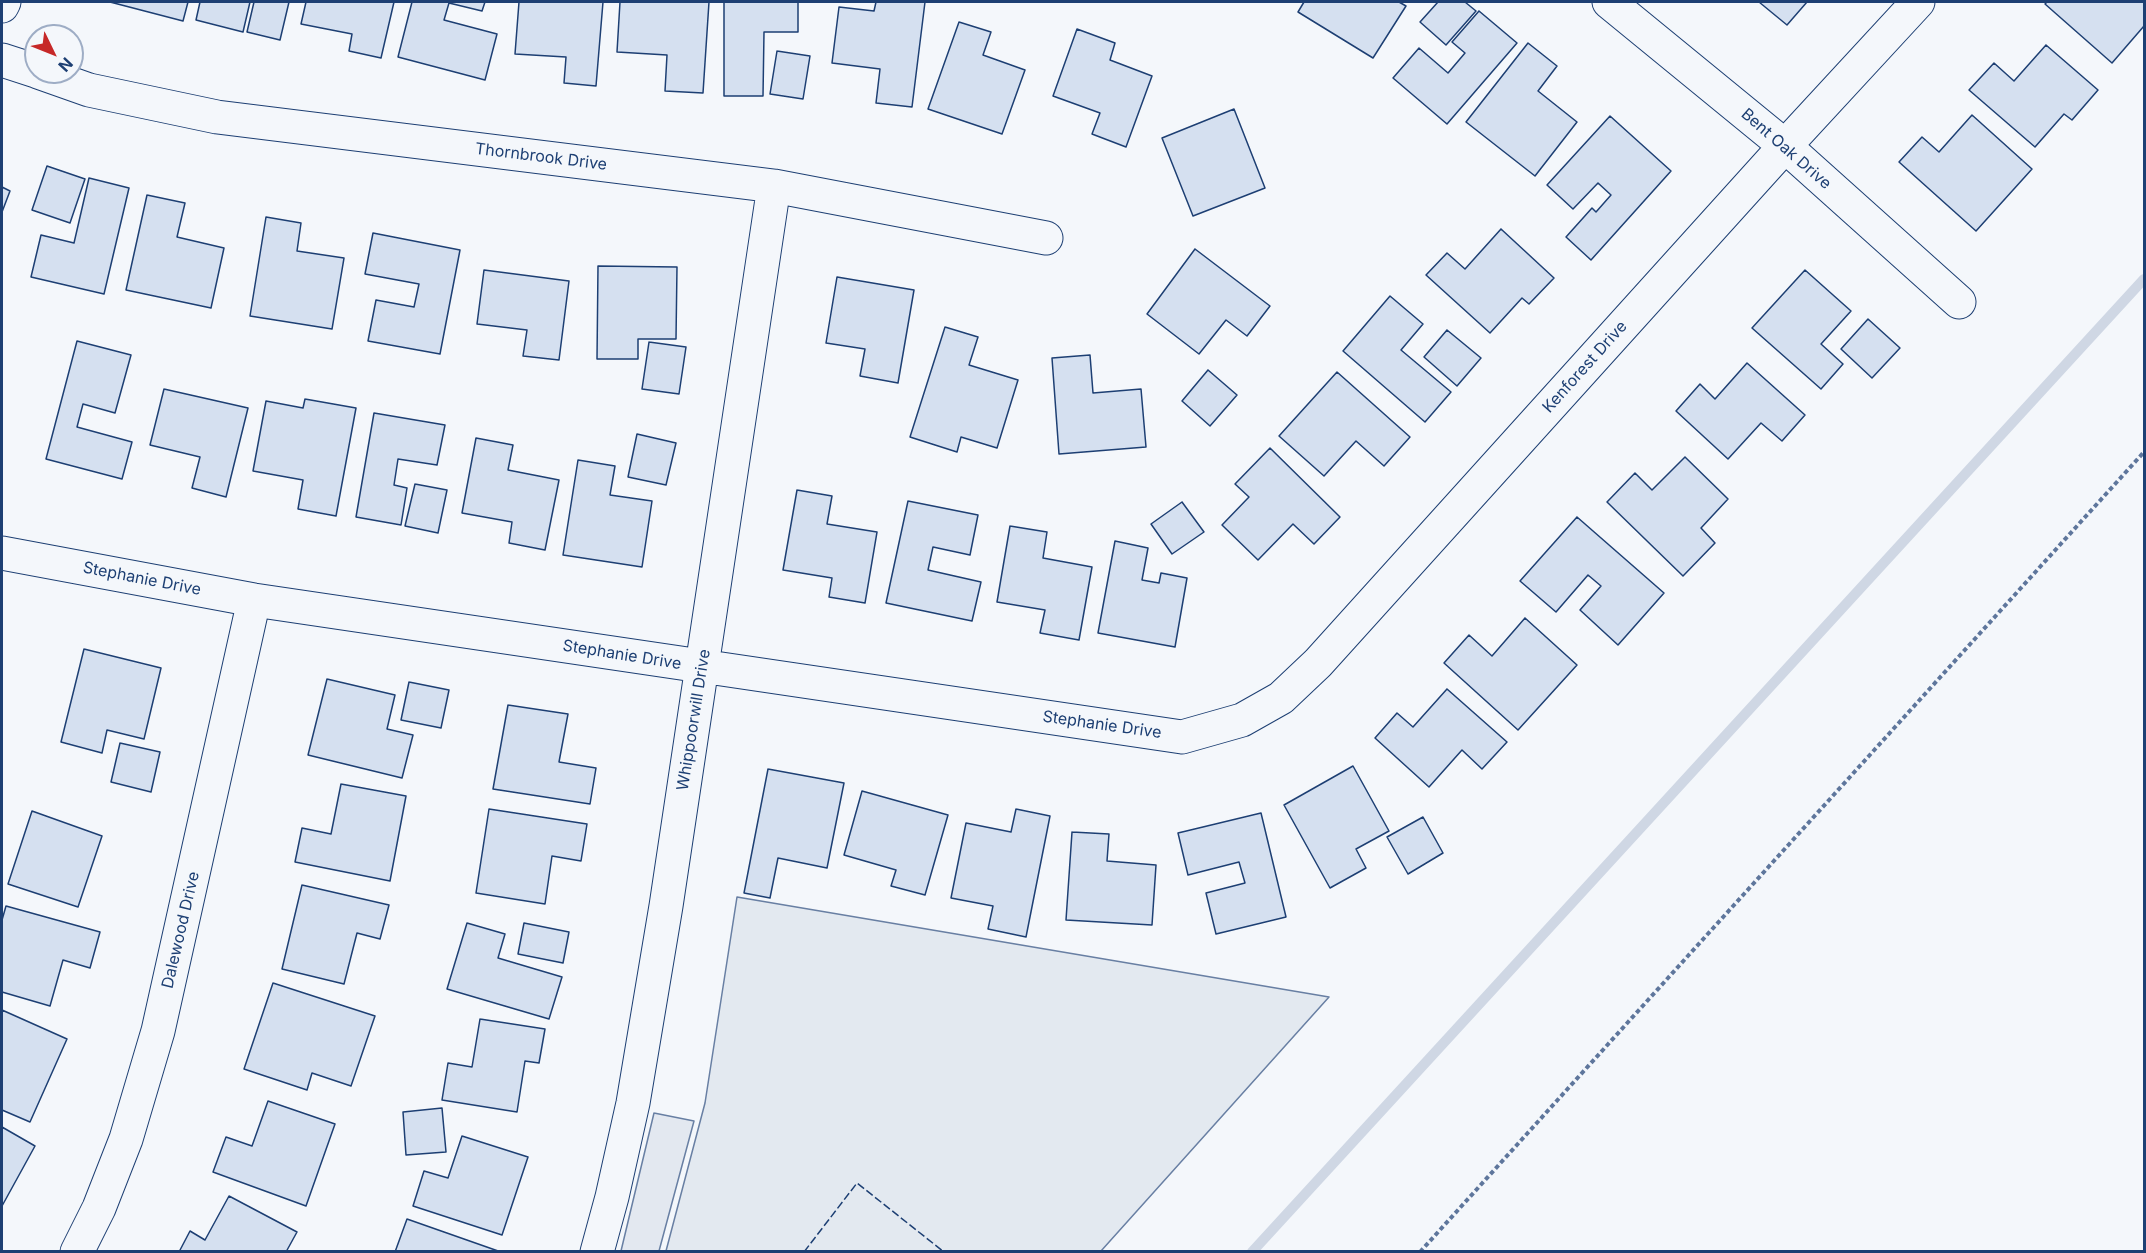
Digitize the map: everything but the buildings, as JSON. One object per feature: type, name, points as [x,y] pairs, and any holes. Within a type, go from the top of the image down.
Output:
[{"type":"street","points":[[2,6],[4,2]]},
{"type":"street","name":"Bent Oak Drive","points":[[1609,2],[1785,146],[1959,302]]},
{"type":"street","name":"Kenforest Drive","points":[[1242,720],[1281,698],[1318,663],[1918,2]]},
{"type":"street","name":"Thornbrook Drive","points":[[2,60],[24,68]]},
{"type":"street","name":"Thornbrook Drive","points":[[72,84],[89,90],[217,117],[774,186],[1046,238]]},
{"type":"street","name":"Whippoorwill Drive","points":[[597,1251],[612,1197],[633,1103],[666,906],[774,186]]},
{"type":"street","name":"Stephanie Drive","points":[[2,553],[254,600],[1182,737],[1242,720]]},
{"type":"street","name":"Dalewood Drive","points":[[77,1251],[99,1208],[126,1139],[158,1032],[254,600]]},
{"type":"path","points":[[1420,1251],[2145,452]]},
{"type":"shaded area","points":[[737,897],[1329,997],[1101,1251],[666,1251],[705,1103]]},
{"type":"shaded area","points":[[654,1113],[694,1121],[659,1251],[621,1251]]},
{"type":"waterway","points":[[1252,1252],[2144,279]]},
{"type":"fence","points":[[804,1252],[857,1183],[944,1252]]}]
